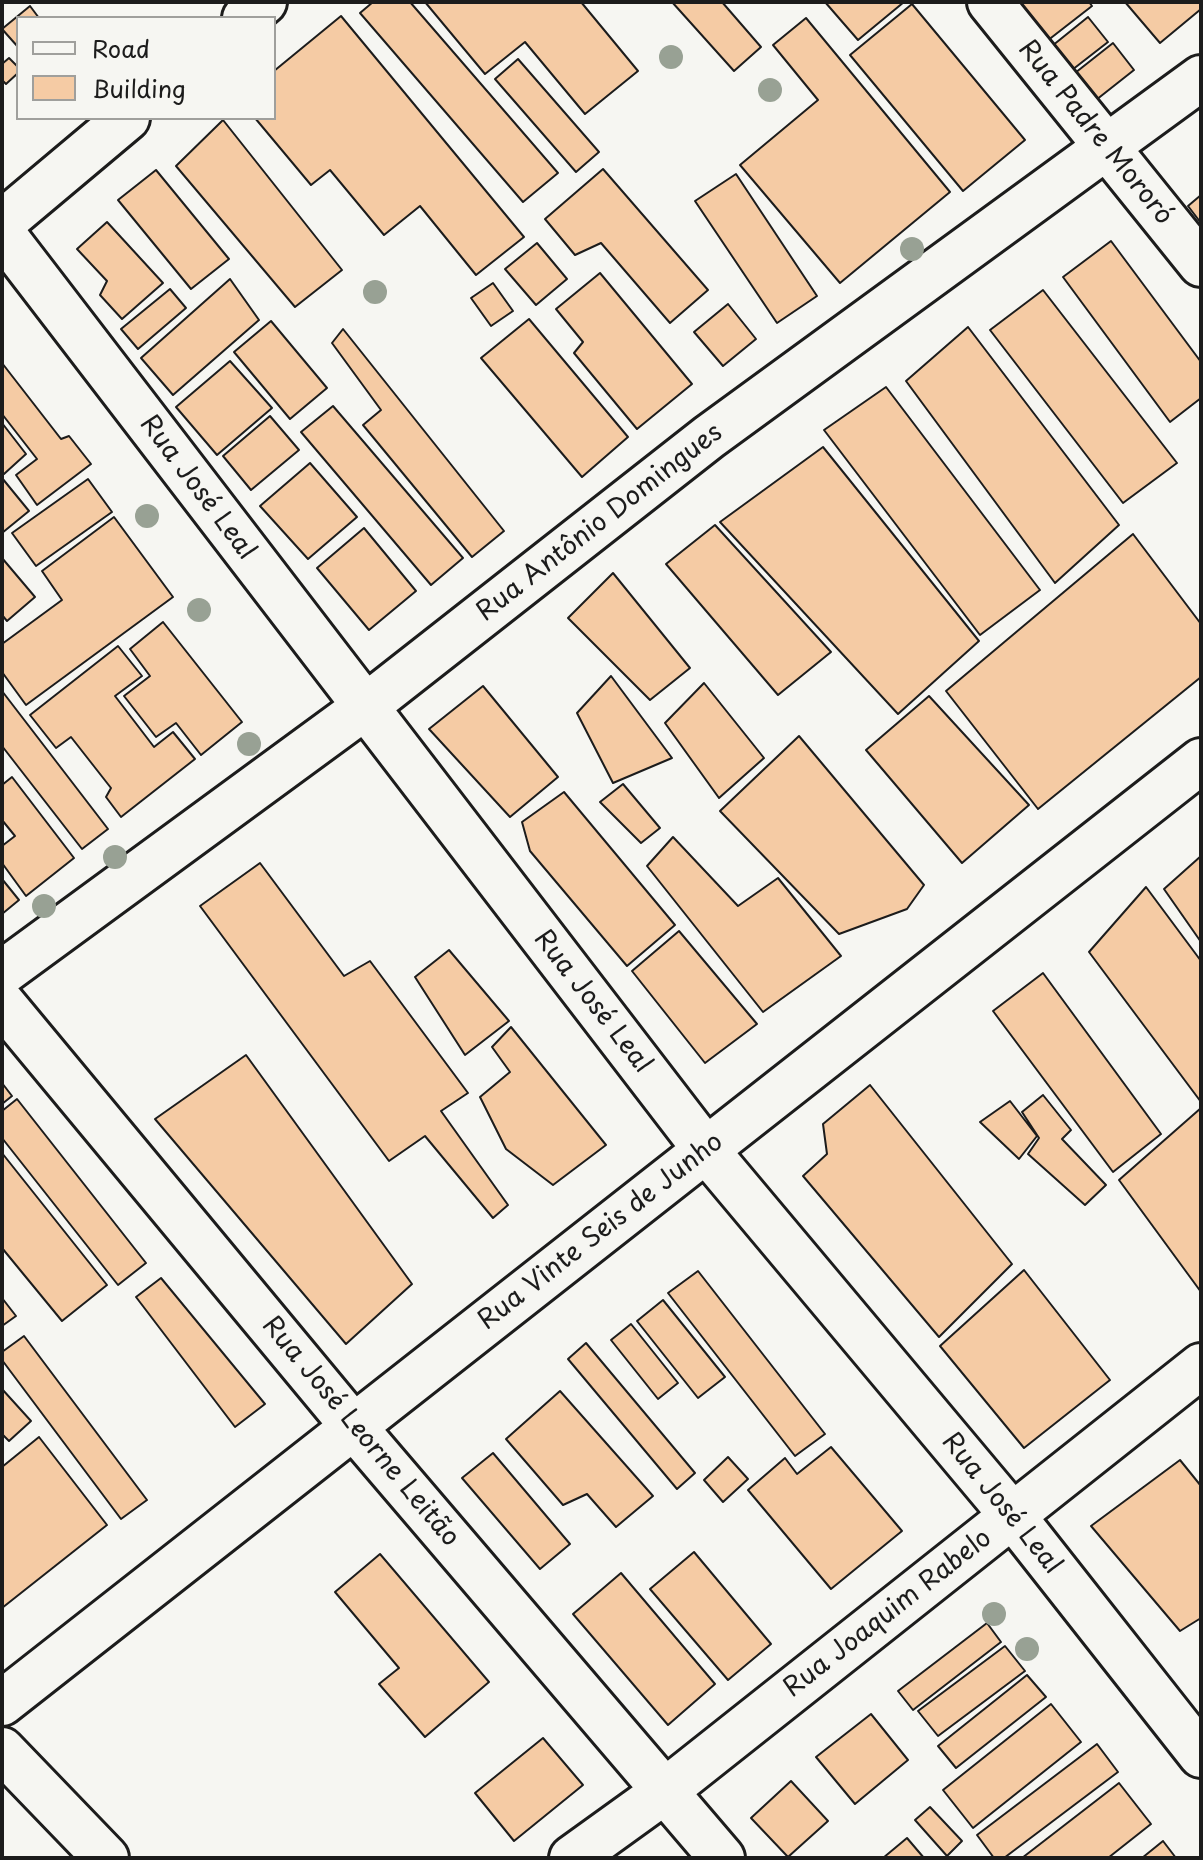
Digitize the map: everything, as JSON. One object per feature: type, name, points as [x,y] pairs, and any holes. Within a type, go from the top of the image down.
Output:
[{"type":"street","points":[[247,16],[264,2]]},
{"type":"street","name":"Rua Padre Mororó","points":[[990,2],[1201,264]]},
{"type":"street","name":"Rua Antônio Domingues","points":[[2,973],[365,707],[709,437],[1201,78]]},
{"type":"street","points":[[2,223],[125,120]]},
{"type":"street","name":"Rua José Leal","points":[[2,233],[706,1150],[1012,1515],[1201,1755]]},
{"type":"street","name":"Rua Vinte Seis de Junho","points":[[2,1703],[1201,761]]},
{"type":"street","name":"Rua José Leorne Leitão","points":[[2,1003],[353,1426],[722,1858]]},
{"type":"street","name":"Rua Joaquim Rabelo","points":[[572,1858],[665,1791],[1201,1366]]},
{"type":"street","points":[[2,1750],[106,1858]]},
{"type":"building","points":[[373,2],[410,2],[558,173],[523,202],[360,13]]},
{"type":"building","points":[[425,2],[581,2],[638,71],[585,114],[525,42],[485,74]]},
{"type":"building","points":[[672,2],[722,2],[761,47],[734,71]]},
{"type":"building","points":[[825,2],[904,2],[858,40]]},
{"type":"building","points":[[1017,2],[1089,2],[1092,6],[1047,41]]},
{"type":"building","points":[[1125,2],[1201,2],[1201,9],[1160,43]]},
{"type":"building","points":[[912,4],[1025,140],[963,191],[850,55]]},
{"type":"building","points":[[30,6],[38,16],[18,16]]},
{"type":"building","points":[[341,16],[524,237],[476,275],[420,206],[384,235],[330,170],[311,185],[257,120],[276,120],[276,69]]},
{"type":"building","points":[[1088,17],[1108,42],[1072,70],[1052,46]]},
{"type":"building","points":[[16,18],[16,45],[2,29]]},
{"type":"building","points":[[806,18],[950,192],[840,283],[740,165],[818,100],[773,45]]},
{"type":"building","points":[[1113,43],[1134,70],[1096,100],[1075,73]]},
{"type":"building","points":[[9,58],[16,65],[16,75],[6,84],[2,80],[2,64]]},
{"type":"building","points":[[518,59],[599,152],[576,172],[495,79]]},
{"type":"building","points":[[223,120],[342,270],[295,307],[176,166]]},
{"type":"building","points":[[603,169],[708,290],[670,323],[601,243],[575,255],[545,219]]},
{"type":"building","points":[[156,170],[229,259],[191,289],[118,200]]},
{"type":"building","points":[[736,174],[817,296],[777,323],[695,201]]},
{"type":"building","points":[[1201,195],[1201,223],[1188,206]]},
{"type":"building","points":[[107,222],[163,283],[122,319],[100,295],[107,281],[77,249]]},
{"type":"building","points":[[1111,241],[1201,362],[1201,398],[1170,422],[1063,277]]},
{"type":"building","points":[[537,243],[567,279],[536,305],[505,269]]},
{"type":"building","points":[[600,273],[692,384],[637,429],[574,353],[583,342],[556,309]]},
{"type":"building","points":[[230,279],[259,320],[173,395],[141,358]]},
{"type":"building","points":[[493,283],[513,311],[491,326],[471,298]]},
{"type":"building","points":[[170,289],[186,308],[138,349],[121,329]]},
{"type":"building","points":[[1043,290],[1177,463],[1123,503],[990,330]]},
{"type":"building","points":[[728,304],[756,339],[723,366],[694,332]]},
{"type":"building","points":[[529,319],[628,437],[582,477],[481,358]]},
{"type":"building","points":[[271,321],[327,388],[290,419],[234,352]]},
{"type":"building","points":[[968,327],[1119,525],[1055,583],[906,381]]},
{"type":"building","points":[[343,329],[504,531],[472,557],[363,425],[381,410],[332,343]]},
{"type":"building","points":[[230,361],[272,408],[217,455],[176,407]]},
{"type":"building","points":[[2,363],[61,439],[69,436],[91,464],[37,505],[16,475],[37,459],[2,414]]},
{"type":"building","points":[[886,387],[1040,590],[980,635],[824,430]]},
{"type":"building","points":[[333,406],[463,558],[431,585],[301,432]]},
{"type":"building","points":[[270,416],[299,450],[251,490],[223,456]]},
{"type":"building","points":[[2,423],[26,454],[4,474],[2,472]]},
{"type":"building","points":[[823,447],[979,641],[898,714],[720,522]]},
{"type":"building","points":[[310,463],[357,517],[308,559],[260,506]]},
{"type":"building","points":[[2,478],[29,511],[2,533]]},
{"type":"building","points":[[88,479],[112,512],[36,566],[12,533]]},
{"type":"building","points":[[114,517],[173,597],[26,705],[2,672],[2,644],[62,600],[42,571]]},
{"type":"building","points":[[715,525],[831,652],[778,695],[666,564]]},
{"type":"building","points":[[364,528],[416,591],[369,630],[317,568]]},
{"type":"building","points":[[1133,534],[1201,624],[1201,677],[1038,809],[946,691]]},
{"type":"building","points":[[2,558],[35,597],[7,621],[2,615]]},
{"type":"building","points":[[613,573],[690,668],[650,700],[568,618]]},
{"type":"building","points":[[163,622],[242,722],[201,755],[176,723],[156,737],[124,696],[150,676],[130,649]]},
{"type":"building","points":[[118,646],[142,676],[115,696],[154,747],[173,732],[195,759],[121,817],[106,797],[111,788],[71,737],[56,748],[30,715]]},
{"type":"building","points":[[611,676],[672,758],[613,783],[577,713]]},
{"type":"building","points":[[704,683],[764,758],[719,798],[665,723]]},
{"type":"building","points":[[483,686],[558,777],[510,817],[429,729]]},
{"type":"building","points":[[2,691],[108,829],[82,849],[2,746]]},
{"type":"building","points":[[929,696],[1029,805],[962,863],[866,750]]},
{"type":"building","points":[[799,736],[924,885],[907,909],[839,934],[720,811]]},
{"type":"building","points":[[12,777],[74,858],[26,896],[2,863],[2,846],[15,836],[2,820],[2,785]]},
{"type":"building","points":[[623,784],[660,828],[641,843],[600,802]]},
{"type":"building","points":[[564,792],[675,925],[627,966],[530,851],[522,822]]},
{"type":"building","points":[[673,837],[738,906],[778,878],[841,956],[763,1012],[647,866]]},
{"type":"building","points":[[1201,856],[1201,942],[1164,889]]},
{"type":"building","points":[[260,863],[344,976],[370,961],[468,1093],[441,1111],[508,1205],[493,1218],[425,1136],[389,1161],[200,906]]},
{"type":"building","points":[[2,879],[19,900],[2,914]]},
{"type":"building","points":[[1146,887],[1201,961],[1201,1102],[1089,952]]},
{"type":"building","points":[[679,931],[757,1024],[705,1063],[632,971]]},
{"type":"building","points":[[449,950],[509,1021],[465,1055],[415,977]]},
{"type":"building","points":[[1043,973],[1161,1134],[1113,1172],[993,1011]]},
{"type":"building","points":[[511,1027],[606,1145],[553,1185],[506,1149],[480,1097],[510,1072],[492,1047]]},
{"type":"building","points":[[246,1055],[412,1284],[346,1344],[155,1119]]},
{"type":"building","points":[[2,1083],[12,1096],[2,1104]]},
{"type":"building","points":[[870,1085],[1012,1264],[939,1337],[803,1176],[827,1154],[823,1124]]},
{"type":"building","points":[[1043,1095],[1071,1130],[1062,1139],[1106,1185],[1085,1205],[1028,1154],[1039,1138],[1022,1112]]},
{"type":"building","points":[[17,1099],[146,1263],[118,1285],[2,1138],[2,1111]]},
{"type":"building","points":[[1010,1101],[1037,1136],[1019,1159],[980,1122]]},
{"type":"building","points":[[1201,1108],[1201,1292],[1119,1180]]},
{"type":"building","points":[[2,1153],[107,1285],[62,1321],[2,1248]]},
{"type":"building","points":[[1024,1270],[1110,1380],[1024,1448],[940,1346]]},
{"type":"building","points":[[698,1271],[825,1434],[795,1456],[668,1293]]},
{"type":"building","points":[[161,1278],[265,1404],[235,1427],[136,1297]]},
{"type":"building","points":[[2,1298],[16,1316],[2,1326]]},
{"type":"building","points":[[663,1300],[725,1377],[698,1398],[637,1321]]},
{"type":"building","points":[[631,1324],[678,1383],[658,1399],[611,1340]]},
{"type":"building","points":[[24,1336],[147,1500],[121,1519],[2,1360],[2,1352]]},
{"type":"building","points":[[586,1343],[695,1473],[677,1489],[568,1359]]},
{"type":"building","points":[[2,1389],[31,1421],[9,1441],[2,1434]]},
{"type":"building","points":[[560,1391],[653,1496],[616,1527],[587,1494],[563,1505],[506,1439]]},
{"type":"building","points":[[39,1437],[107,1525],[2,1608],[2,1467]]},
{"type":"building","points":[[831,1447],[902,1531],[831,1589],[748,1490],[785,1458],[797,1474]]},
{"type":"building","points":[[493,1453],[570,1544],[540,1569],[462,1478]]},
{"type":"building","points":[[728,1457],[748,1479],[723,1502],[704,1480]]},
{"type":"building","points":[[1180,1460],[1201,1486],[1201,1618],[1180,1631],[1091,1526]]},
{"type":"building","points":[[694,1552],[771,1644],[728,1680],[650,1589]]},
{"type":"building","points":[[380,1554],[489,1682],[425,1737],[379,1684],[399,1668],[335,1592]]},
{"type":"building","points":[[621,1573],[715,1684],[668,1725],[573,1614]]},
{"type":"building","points":[[987,1623],[1001,1642],[913,1710],[898,1691]]},
{"type":"building","points":[[1005,1646],[1025,1671],[938,1736],[918,1711]]},
{"type":"building","points":[[1027,1675],[1046,1697],[956,1768],[938,1746]]},
{"type":"building","points":[[1051,1704],[1081,1742],[973,1828],[943,1790]]},
{"type":"building","points":[[871,1714],[908,1760],[855,1804],[816,1757]]},
{"type":"building","points":[[543,1738],[583,1785],[514,1841],[475,1793]]},
{"type":"building","points":[[1097,1744],[1118,1772],[1004,1858],[994,1858],[977,1835]]},
{"type":"building","points":[[791,1781],[828,1821],[788,1857],[751,1818]]},
{"type":"building","points":[[1119,1783],[1151,1824],[1108,1858],[1022,1858]]},
{"type":"building","points":[[930,1807],[962,1841],[947,1856],[915,1820]]},
{"type":"building","points":[[907,1838],[924,1858],[883,1858]]},
{"type":"building","points":[[1163,1841],[1176,1858],[1142,1858]]}]
